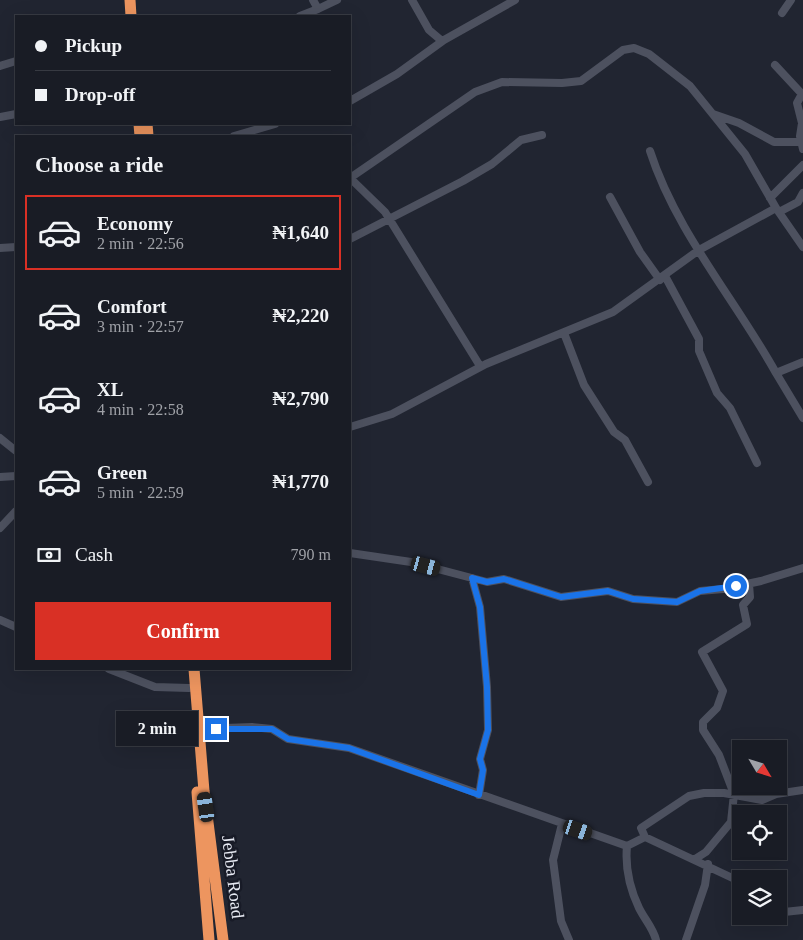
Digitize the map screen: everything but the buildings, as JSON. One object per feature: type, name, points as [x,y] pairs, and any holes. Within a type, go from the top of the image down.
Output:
[{"type":"highway","points":[[130,0],[131,15]]},
{"type":"highway","points":[[138,0],[138,15]]},
{"type":"highway","name":"Jebba Road","points":[[187,670],[200,791],[223,940]]},
{"type":"highway","name":"Jebba Road","points":[[194,670],[209,940]]},
{"type":"street","points":[[313,0],[318,9]]},
{"type":"street","points":[[303,15],[337,0]]},
{"type":"street","points":[[412,0],[429,30],[442,42]]},
{"type":"street","points":[[351,100],[398,74],[442,42],[515,0]]},
{"type":"street","points":[[782,13],[791,0]]},
{"type":"street","points":[[351,177],[476,92],[502,82],[562,83],[581,81],[623,50],[634,48],[649,54],[690,86],[745,154],[770,198],[803,247]]},
{"type":"street","points":[[0,66],[15,61]]},
{"type":"street","points":[[713,114],[739,123],[774,142],[802,146],[800,136],[802,123],[796,103],[802,94],[775,65]]},
{"type":"street","points":[[0,117],[15,114]]},
{"type":"street","points":[[236,135],[258,126]]},
{"type":"street","points":[[351,239],[463,181],[492,164],[521,140],[542,135]]},
{"type":"street","points":[[650,151],[672,206],[753,333],[803,418]]},
{"type":"street","points":[[770,198],[803,164]]},
{"type":"street","points":[[351,179],[388,218],[480,366]]},
{"type":"street","points":[[351,427],[392,414],[480,366],[613,312],[663,278],[699,250],[778,210],[798,202],[803,193]]},
{"type":"street","points":[[610,197],[640,252],[663,278],[699,338],[698,351],[717,393],[730,408],[757,463]]},
{"type":"street","points":[[0,248],[15,247]]},
{"type":"street","points":[[564,333],[584,386],[614,432],[625,440],[648,482]]},
{"type":"street","points":[[776,373],[803,362]]},
{"type":"street","points":[[0,438],[15,450]]},
{"type":"street","points":[[0,477],[15,476]]},
{"type":"street","points":[[0,528],[15,512]]},
{"type":"street","points":[[351,553],[411,562],[487,582],[504,579],[561,597],[608,591],[633,599],[677,602],[700,591],[749,584],[803,568]]},
{"type":"street","points":[[472,578],[480,607],[487,679],[488,730],[480,759],[483,775],[479,795]]},
{"type":"street","points":[[732,789],[719,755],[703,730],[703,722],[717,708],[723,691],[702,652],[747,624],[743,605],[750,597],[749,584]]},
{"type":"street","points":[[0,620],[15,627]]},
{"type":"street","points":[[111,670],[155,686],[189,688]]},
{"type":"street","points":[[198,729],[252,727],[272,729],[288,739],[349,748],[627,846],[645,837]]},
{"type":"street","points":[[788,792],[803,790]]},
{"type":"street","points":[[732,794],[704,793],[689,796],[641,828],[645,837],[708,864],[732,877]]},
{"type":"street","points":[[695,859],[706,852],[731,822],[734,795]]},
{"type":"street","points":[[739,795],[762,800],[774,795]]},
{"type":"street","points":[[562,824],[553,860],[561,920],[569,940]]},
{"type":"street","points":[[627,846],[625,866],[639,908],[653,930],[656,940]]},
{"type":"street","points":[[686,940],[705,885],[708,864]]},
{"type":"street","points":[[787,912],[803,910]]},
{"type":"route","points":[[216,729],[252,727],[272,729],[288,739],[349,748],[479,795],[483,770],[480,759],[488,730],[486,654],[480,607],[472,578],[487,582],[504,579],[561,597],[584,596],[608,591],[633,599],[677,602],[700,591],[736,586]]}]
